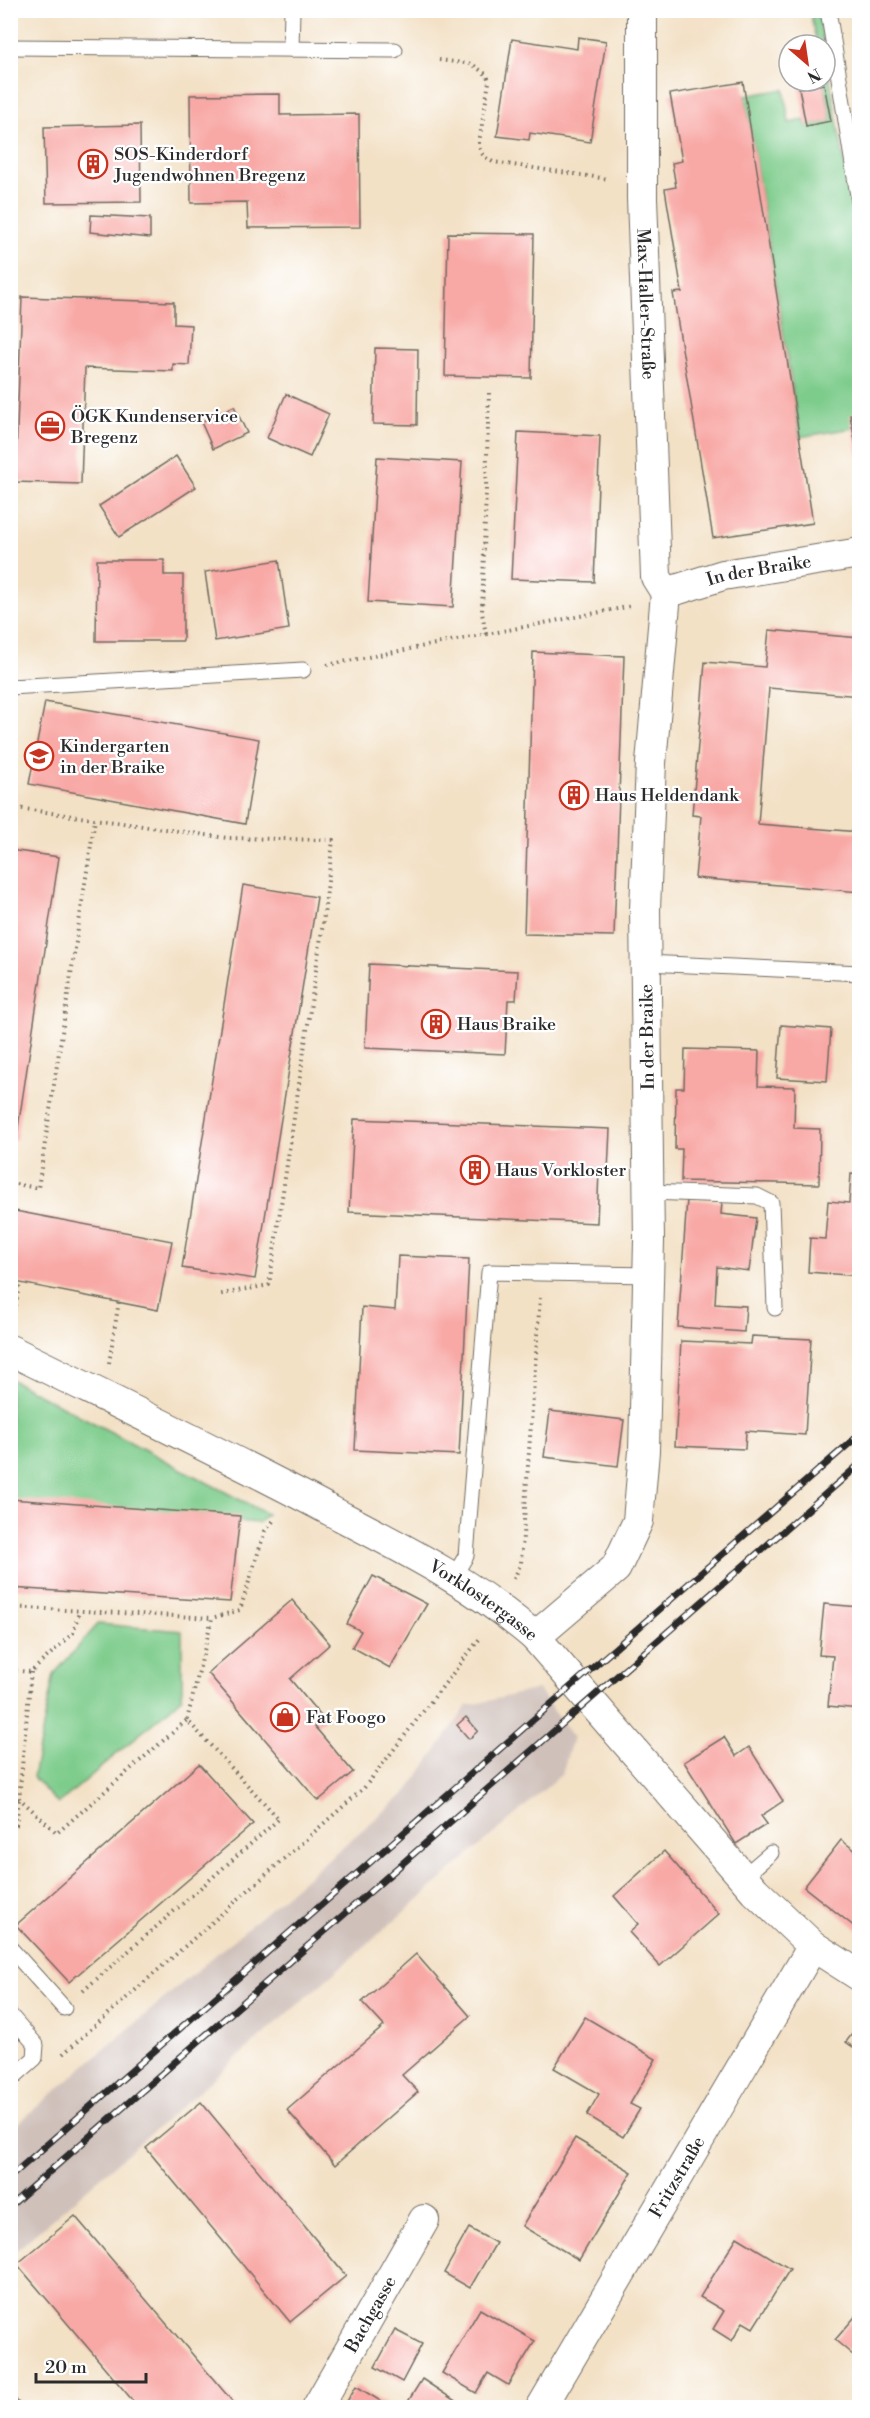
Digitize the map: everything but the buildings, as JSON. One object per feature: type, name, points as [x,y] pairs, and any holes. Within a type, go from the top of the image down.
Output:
[{"type":"street","name":"Max-Haller-Straße","points":[[642,10],[642,179],[656,577],[666,593]]},
{"type":"street","name":"In der Braike","points":[[535,1637],[616,1568],[638,1521],[644,1451],[649,1275],[646,963],[651,763],[666,593],[723,575],[860,553]]},
{"type":"street","name":"Vorklostergasse","points":[[11,1336],[104,1396],[296,1492],[454,1576],[502,1609],[535,1637],[743,1877],[813,1946],[860,1976]]},
{"type":"street","name":"Fritzstraße","points":[[541,2408],[813,1946]]},
{"type":"street","name":"Bachgasse","points":[[317,2408],[424,2220]]},
{"type":"lane","points":[[291,10],[291,49]]},
{"type":"lane","points":[[828,10],[860,208]]},
{"type":"lane","points":[[10,47],[395,50]]},
{"type":"lane","points":[[10,687],[303,670]]},
{"type":"lane","points":[[646,963],[860,973]]},
{"type":"lane","points":[[649,1192],[757,1196],[771,1203],[775,1308]]},
{"type":"lane","points":[[454,1576],[466,1556],[489,1272],[649,1275]]},
{"type":"lane","points":[[743,1877],[771,1853]]},
{"type":"lane","points":[[10,1948],[64,2007]]},
{"type":"lane","points":[[10,2015],[36,2045],[36,2058],[10,2080]]},
{"type":"path","points":[[439,60],[472,64],[487,75],[489,82],[479,142],[479,151],[485,158],[494,162],[624,181],[642,179]]},
{"type":"path","points":[[486,634],[482,613],[489,392]]},
{"type":"path","points":[[303,670],[634,606],[666,593]]},
{"type":"path","points":[[10,807],[227,838],[333,840],[323,923],[269,1285],[217,1295]]},
{"type":"path","points":[[10,1183],[38,1188],[95,819]]},
{"type":"path","points":[[55,2061],[364,1788],[502,1609],[521,1563],[542,1272]]},
{"type":"path","points":[[11,1336],[20,1283]]},
{"type":"path","points":[[104,1396],[119,1301]]},
{"type":"path","points":[[10,1607],[212,1618],[240,1610],[266,1531],[296,1492]]},
{"type":"path","points":[[10,1827],[16,1824],[31,1672],[73,1633],[79,1612]]},
{"type":"path","points":[[19,1798],[57,1833],[187,1720],[212,1618]]},
{"type":"path","points":[[10,1670],[31,1672]]},
{"type":"path","points":[[64,2007],[279,1819],[187,1720]]},
{"type":"shaded area","points":[[538,1689],[573,1737],[562,1774],[11,2255],[11,2129],[408,1791],[467,1706]]},
{"type":"green space","points":[[810,11],[818,11],[822,33],[815,33]]},
{"type":"green space","points":[[777,90],[777,93],[785,93],[789,123],[804,120],[806,126],[831,121],[826,93],[832,93],[859,246],[860,413],[853,428],[800,437],[745,96]]},
{"type":"green space","points":[[10,1379],[267,1514],[258,1523],[11,1501]]},
{"type":"green space","points":[[98,1624],[182,1631],[182,1698],[58,1804],[33,1777],[54,1674]]},
{"type":"railway","points":[[10,2177],[860,1434]]},
{"type":"railway","points":[[10,2206],[860,1464]]},
{"type":"place","name":"SOS-Kinderdorf Jugendwohnen Bregenz","points":[[93,164]]},
{"type":"place","name":"ÖGK Kundenservice Bregenz","points":[[50,426]]},
{"type":"place","name":"Kindergarten in der Braike","points":[[39,756]]},
{"type":"place","name":"Haus Heldendank","points":[[574,795]]},
{"type":"place","name":"Haus Braike","points":[[436,1024]]},
{"type":"place","name":"Haus Vorkloster","points":[[475,1170]]},
{"type":"place","name":"Fat Foogo","points":[[285,1717]]}]
